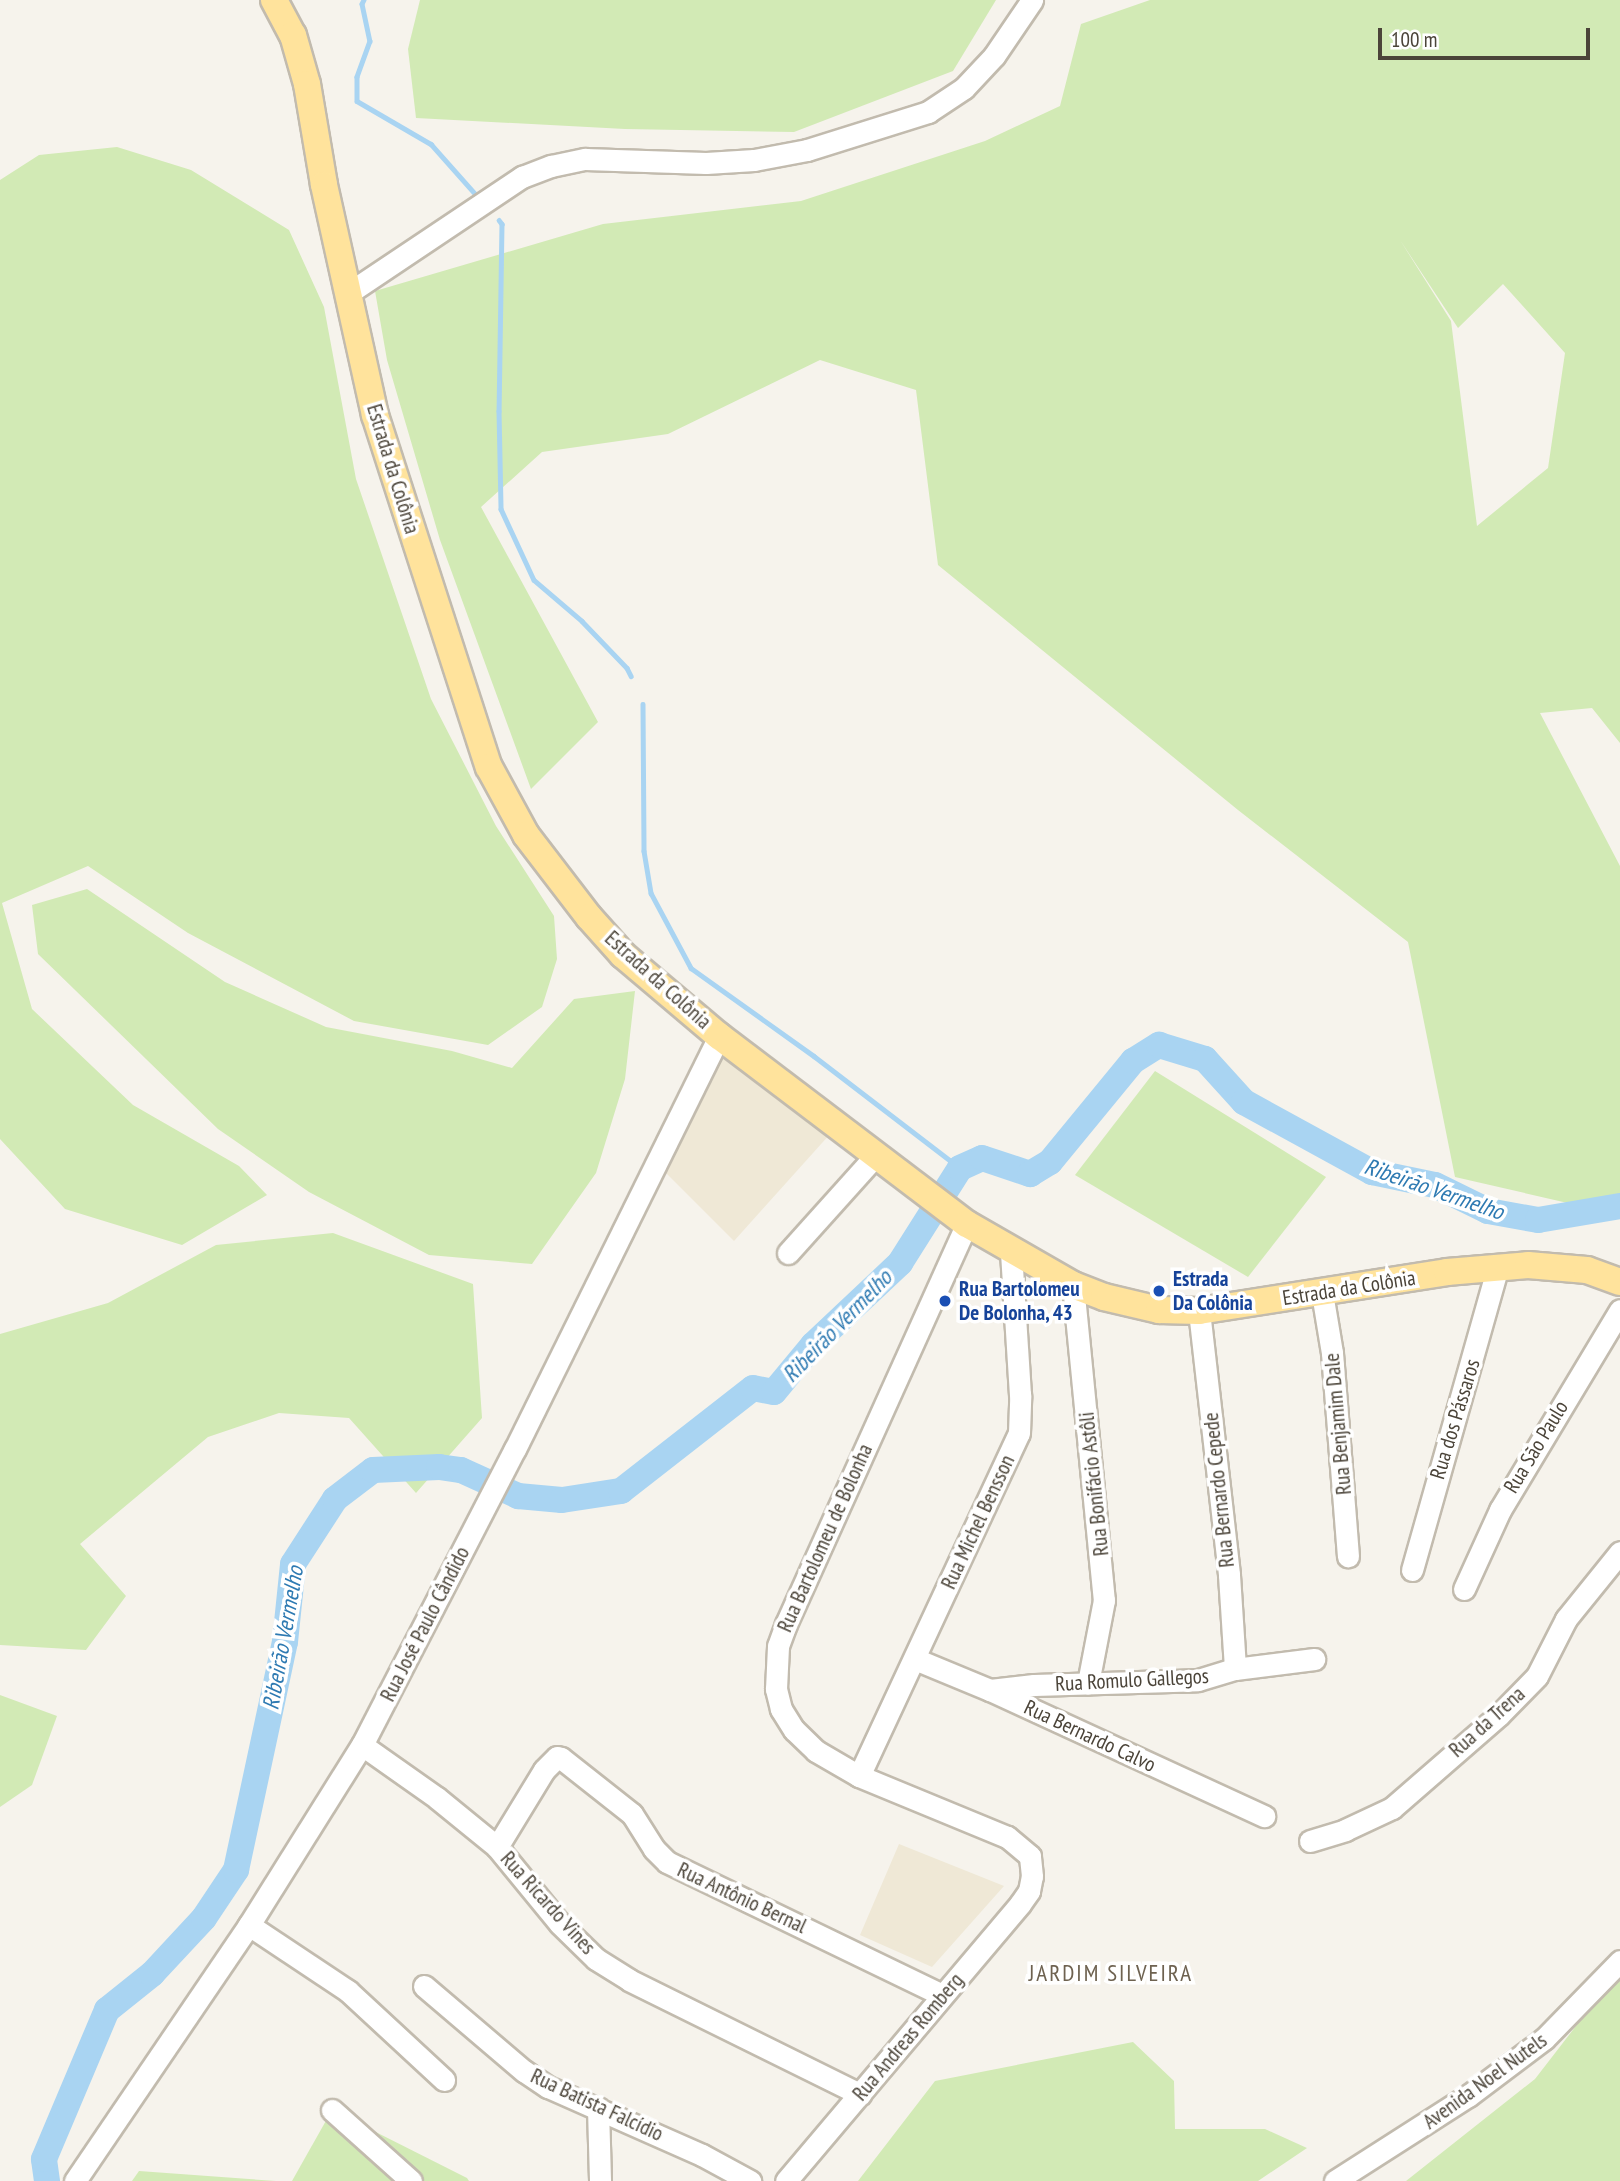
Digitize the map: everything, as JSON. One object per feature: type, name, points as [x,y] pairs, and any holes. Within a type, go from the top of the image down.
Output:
[{"type":"main road","name":"Estrada da Colônia","points":[[274,0],[293,35],[307,84],[347,294],[375,415],[489,767],[526,835],[623,955],[719,1036],[943,1207],[1011,1251],[1073,1285],[1104,1297],[1159,1310],[1199,1311],[1447,1272],[1564,1266],[1587,1270],[1620,1282]]},
{"type":"street","points":[[347,294],[522,177],[551,166],[584,159],[706,163],[754,160],[807,150],[928,112],[964,88],[979,72],[1032,0]]},
{"type":"street","name":"Rua José Paulo Cândido","points":[[75,2181],[249,1925],[362,1745],[515,1449],[719,1036]]},
{"type":"street","points":[[788,1253],[876,1155]]},
{"type":"street","name":"Rua Bartolomeu de Bolonha","points":[[967,1224],[778,1646],[776,1689],[781,1709],[794,1730],[816,1751],[859,1776],[1007,1837],[1024,1848],[1033,1866],[1029,1891]]},
{"type":"street","name":"Rua Michel Bensson","points":[[859,1776],[1019,1433],[1020,1395],[1011,1251]]},
{"type":"street","name":"Rua dos Pássaros","points":[[1412,1570],[1497,1269]]},
{"type":"street","name":"Rua Bonifácio Astôli","points":[[1073,1285],[1104,1600],[1088,1683]]},
{"type":"street","name":"Rua Benjamim Dale","points":[[1322,1293],[1332,1353],[1348,1556]]},
{"type":"street","name":"Rua São Paulo","points":[[1464,1589],[1500,1510],[1620,1310]]},
{"type":"street","name":"Rua Bernardo Cepede","points":[[1199,1311],[1229,1575],[1235,1670]]},
{"type":"street","name":"Rua da Trena","points":[[1310,1841],[1345,1830],[1392,1808],[1499,1715],[1537,1676],[1566,1619],[1620,1552]]},
{"type":"street","name":"Rua Bernardo Calvo","points":[[915,1659],[990,1690],[1264,1816]]},
{"type":"street","name":"Rua Romulo Gallegos","points":[[990,1690],[1088,1683],[1198,1680],[1235,1670],[1314,1659]]},
{"type":"street","name":"Rua Ricardo Vines","points":[[362,1745],[437,1798],[498,1847],[560,1924],[596,1959],[650,1991],[860,2094]]},
{"type":"street","name":"Rua Antônio Bernal","points":[[498,1847],[544,1770],[557,1757],[561,1758],[632,1814],[654,1849],[667,1862],[942,1996]]},
{"type":"street","name":"Rua Andreas Romberg","points":[[786,2181],[1029,1891]]},
{"type":"street","points":[[249,1925],[348,1992],[444,2080]]},
{"type":"street","name":"Avenida Noel Nutels","points":[[1335,2181],[1468,2096],[1544,2039],[1620,1961]]},
{"type":"street","name":"Rua Batista Falcídio","points":[[424,1986],[524,2071],[548,2087],[702,2155],[750,2181]]},
{"type":"street","points":[[598,2108],[600,2181]]},
{"type":"street","points":[[332,2110],[411,2181]]},
{"type":"shaded area","points":[[720,1056],[831,1133],[734,1241],[662,1169]]},
{"type":"shaded area","points":[[899,1844],[1004,1886],[932,1967],[860,1935]]},
{"type":"green space","points":[[420,0],[996,0],[953,71],[794,132],[625,129],[416,118],[408,49]]},
{"type":"green space","points":[[1150,0],[1620,0],[1620,743],[1592,708],[1540,713],[1620,866],[1620,1215],[1455,1177],[1408,942],[1238,810],[938,565],[916,390],[820,360],[668,434],[542,452],[481,507],[598,722],[531,789],[440,540],[387,360],[375,291],[603,224],[801,201],[985,141],[1060,106],[1081,24]],"holes":[[[1400,240],[1458,328],[1503,284],[1565,353],[1548,468],[1477,526],[1451,321]]]},
{"type":"green space","points":[[117,147],[191,170],[289,230],[324,307],[356,479],[431,699],[496,826],[554,916],[557,959],[542,1007],[488,1045],[354,1021],[188,933],[88,866],[2,903],[32,1009],[133,1105],[239,1166],[267,1195],[182,1245],[65,1209],[0,1139],[0,180],[39,155]]},
{"type":"green space","points":[[87,889],[225,982],[326,1027],[452,1051],[512,1068],[574,999],[635,991],[625,1079],[596,1173],[532,1264],[429,1255],[309,1192],[218,1129],[38,954],[32,905]]},
{"type":"green space","points":[[1155,1071],[1326,1177],[1248,1277],[1075,1175]]},
{"type":"green space","points":[[333,1233],[473,1284],[482,1418],[416,1493],[349,1418],[279,1413],[208,1437],[80,1544],[126,1596],[86,1650],[0,1645],[0,1334],[108,1303],[216,1245]]},
{"type":"green space","points":[[0,1695],[57,1716],[32,1785],[0,1807]]},
{"type":"green space","points":[[1620,1969],[1620,2181],[1406,2181],[1535,2079]]},
{"type":"green space","points":[[1133,2042],[1174,2081],[1175,2129],[1265,2129],[1307,2148],[1258,2181],[858,2181],[935,2081]]},
{"type":"green space","points":[[332,2110],[467,2178],[469,2181],[292,2181]]},
{"type":"green space","points":[[139,2171],[276,2181],[132,2181]]},
{"type":"waterway","points":[[364,0],[362,4],[370,41],[357,77],[357,101],[431,144],[478,197]]},
{"type":"waterway","points":[[499,220],[502,224],[499,411],[501,509],[534,580],[582,621],[627,668],[631,676]]},
{"type":"waterway","points":[[643,704],[644,851],[651,893],[691,968],[814,1056],[960,1168]]},
{"type":"waterway","name":"Ribeirão Vermelho","points":[[47,2181],[44,2159],[107,2010],[152,1974],[204,1918],[236,1870],[285,1642],[293,1564],[335,1499],[373,1470],[439,1467],[461,1470],[518,1496],[562,1500],[621,1491],[753,1388],[774,1392],[813,1345],[900,1263],[960,1168],[982,1158],[1030,1174],[1050,1162],[1133,1061],[1159,1045],[1205,1059],[1244,1102],[1372,1172],[1435,1185],[1488,1211],[1538,1220],[1620,1206]]},
{"type":"place","name":"Estrada Da Colônia","points":[[1159,1291]]},
{"type":"place","name":"Rua Bartolomeu De Bolonha, 43","points":[[945,1301]]},
{"type":"district","name":"JARDIM SILVEIRA","points":[[1111,1973]]}]
